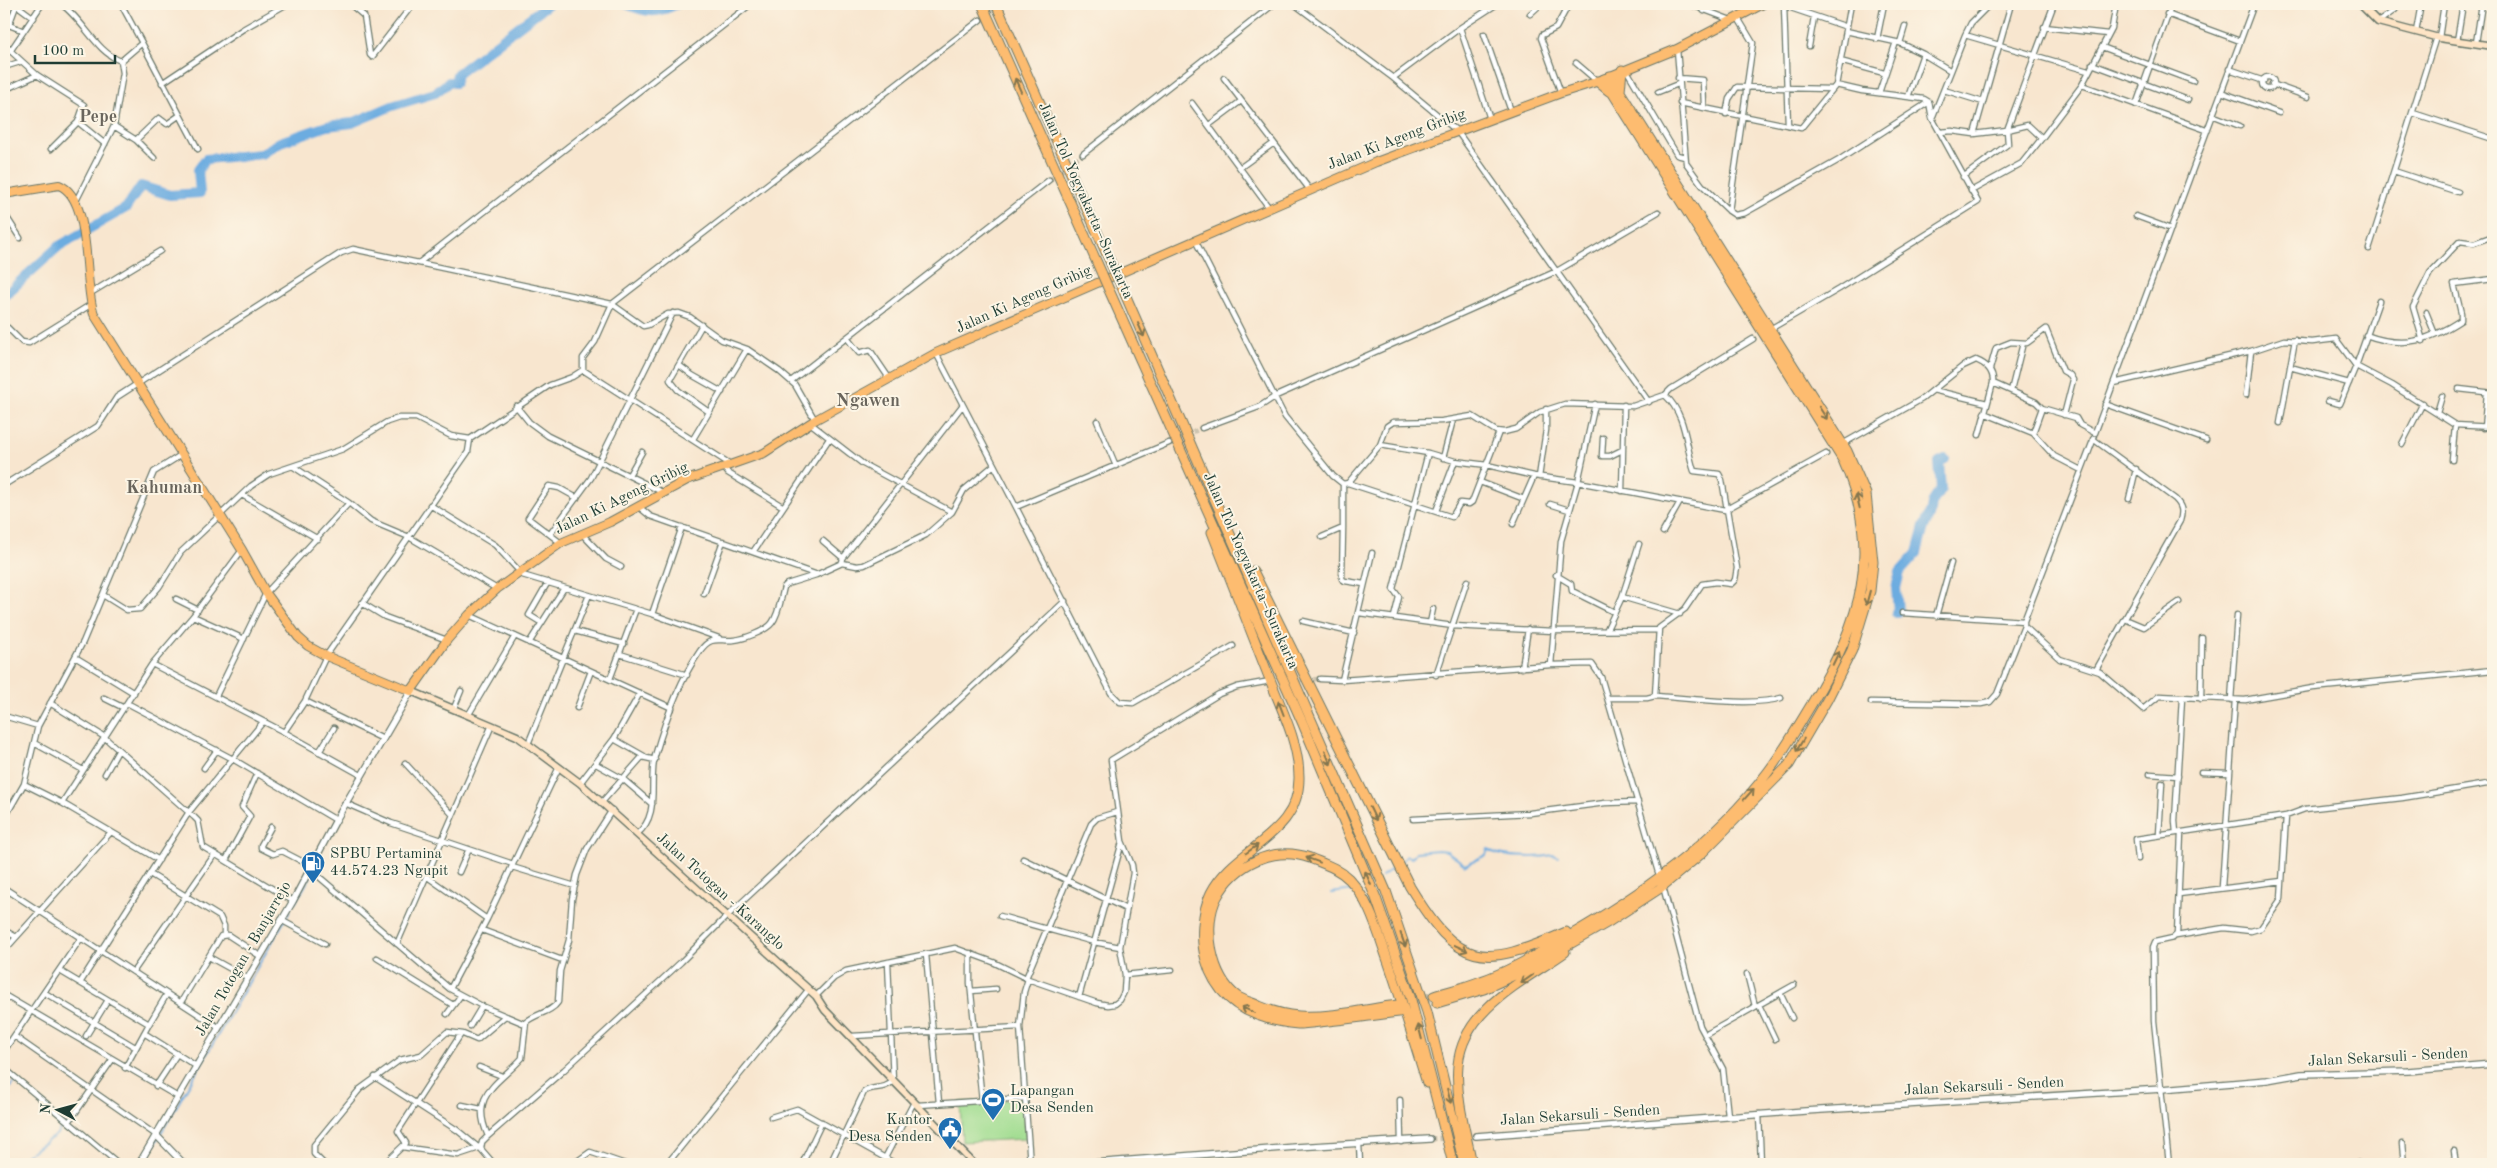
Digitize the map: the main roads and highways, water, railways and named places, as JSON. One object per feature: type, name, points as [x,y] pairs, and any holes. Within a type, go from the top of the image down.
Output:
[{"type":"highway","name":"Jalan Tol Yogyakarta–Surakarta","points":[[982,4],[1109,290],[1162,404],[1299,715],[1376,898],[1410,996],[1453,1164]]},
{"type":"highway","name":"Jalan Tol Yogyakarta–Surakarta","points":[[996,4],[1204,472],[1386,891],[1425,1006],[1464,1164]]},
{"type":"highway","points":[[1616,91],[1624,69]]},
{"type":"highway","points":[[1472,1164],[1460,1100],[1457,1067],[1461,1046],[1466,1033],[1486,1009],[1669,872],[1725,821],[1767,774],[1820,689],[1847,634],[1861,589],[1865,565],[1865,537],[1857,496],[1842,460],[1616,91],[1604,79]]},
{"type":"highway","points":[[1162,404],[1290,732],[1300,777],[1297,798],[1286,820],[1277,830],[1238,859],[1211,893],[1206,908],[1203,934],[1204,955],[1210,977],[1235,1004],[1266,1018],[1299,1024],[1398,1009],[1299,1016],[1269,1010],[1238,997],[1218,973],[1212,954],[1211,926],[1217,898],[1230,878],[1244,866],[1266,856],[1290,854],[1303,856],[1334,867],[1349,879],[1363,897],[1376,925],[1453,1164]]},
{"type":"highway","points":[[1204,472],[1410,887],[1440,933],[1454,945],[1470,952],[1489,956],[1506,955],[1523,951],[1608,918]]},
{"type":"highway","points":[[1436,1000],[1517,966],[1608,918]]},
{"type":"main road","name":"Jalan Ki Ageng Gribig","points":[[411,691],[447,640],[469,614],[497,589],[561,543],[687,480],[764,453],[812,422],[936,353],[1310,190],[1457,131],[1604,79],[1624,69],[1677,50],[1763,4]]},
{"type":"main road","points":[[2360,4],[2378,22],[2438,38],[2493,46]]},
{"type":"main road","points":[[4,194],[59,185],[66,188],[76,201],[82,227],[88,295],[90,305],[101,327],[180,455],[242,550],[266,593],[298,637],[308,646],[326,656],[411,691]]},
{"type":"main road","name":"Jalan Totogan - Karanglo","points":[[411,691],[469,714],[528,744],[603,801],[812,992],[825,1010],[974,1164]]},
{"type":"waterway","points":[[4,296],[59,246],[126,208],[141,186],[170,195],[200,193],[198,170],[206,159],[262,154],[280,142],[327,126],[352,123],[392,106],[435,93],[449,82],[455,83],[457,74],[548,4]]},
{"type":"waterway","points":[[626,4],[646,11],[657,11],[677,4]]},
{"type":"waterway","points":[[1896,613],[1898,611],[1896,588],[1900,572],[1917,553],[1932,503],[1941,489],[1939,462],[1945,459]]},
{"type":"waterway","points":[[1402,861],[1407,856],[1412,858],[1416,852],[1438,850],[1447,851],[1465,865],[1486,855],[1488,849],[1509,856],[1538,857],[1553,855],[1558,857]]},
{"type":"waterway","points":[[1382,876],[1396,866]]},
{"type":"waterway","points":[[295,903],[311,876]]},
{"type":"waterway","points":[[1331,893],[1354,890]]},
{"type":"waterway","points":[[143,1164],[290,911]]},
{"type":"waterway","points":[[4,1095],[15,1081]]},
{"type":"waterway","points":[[13,1164],[56,1135],[65,1122]]},
{"type":"tunnel","points":[[980,20],[997,6]]},
{"type":"tunnel","points":[[1049,180],[1083,154]]},
{"type":"tunnel","points":[[1169,443],[1202,428]]},
{"type":"tunnel","points":[[1294,680],[1320,679]]},
{"type":"tunnel","points":[[1397,1005],[1434,996]]},
{"type":"tunnel","points":[[1408,1010],[1437,1003]]},
{"type":"tunnel","points":[[1430,1139],[1476,1136]]},
{"type":"place","name":"SPBU Pertamina 44.574.23 Ngupit","points":[[313,884]]},
{"type":"place","name":"Lapangan Desa Senden","points":[[993,1121]]},
{"type":"place","name":"Kantor Desa Senden","points":[[950,1150]]},
{"type":"district","name":"Pepe","points":[[98,117]]},
{"type":"district","name":"Ngawen","points":[[868,401]]},
{"type":"district","name":"Kahuman","points":[[164,488]]}]
